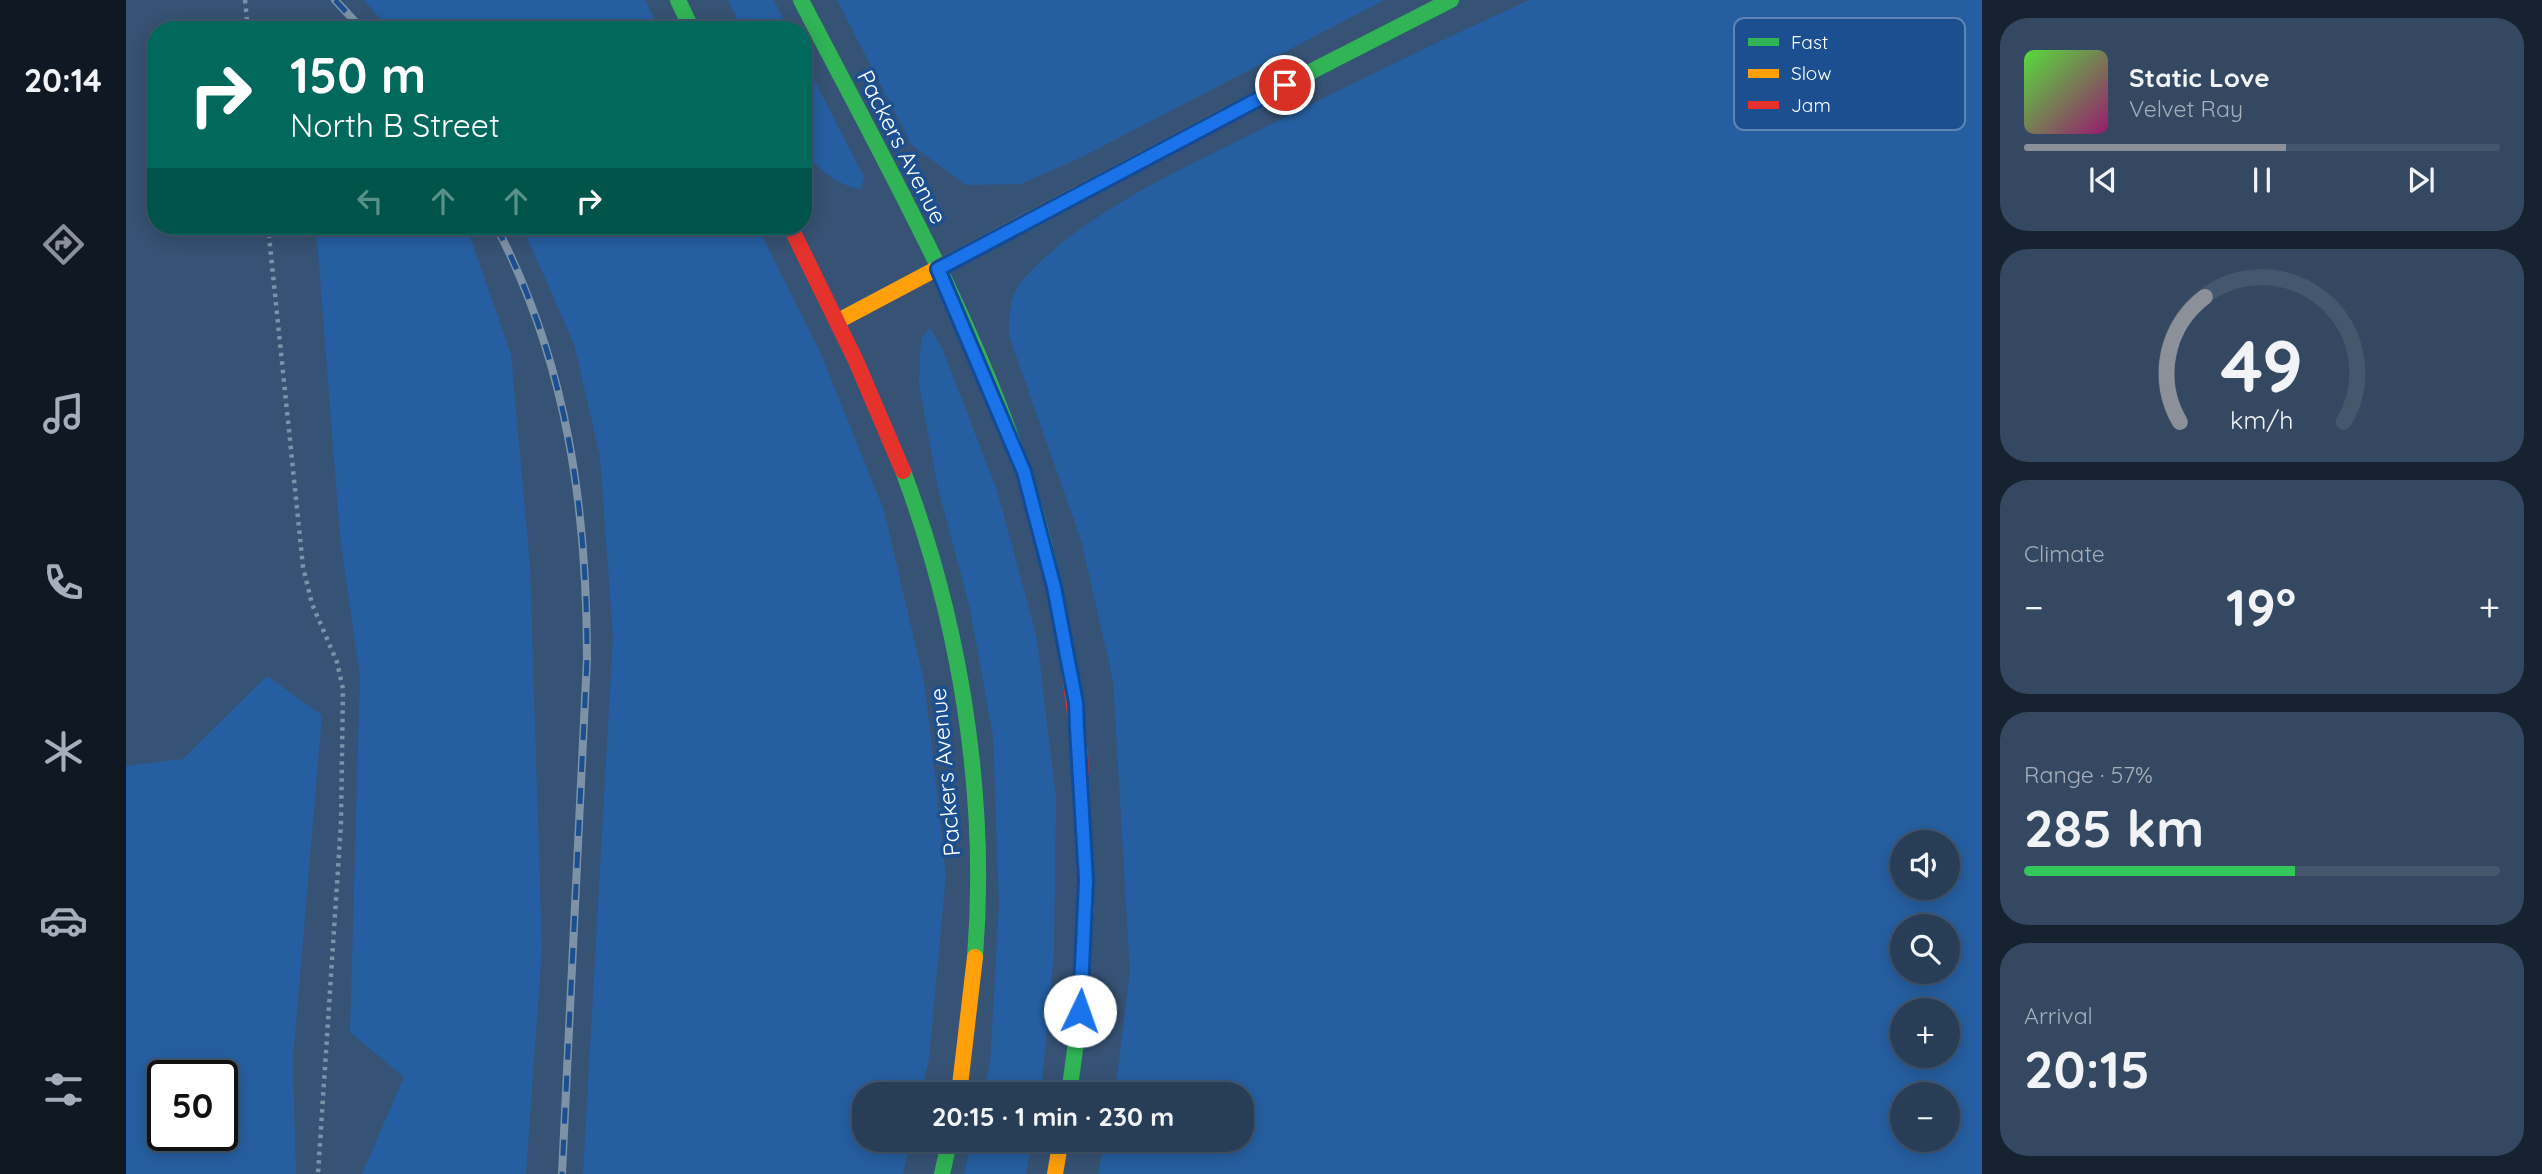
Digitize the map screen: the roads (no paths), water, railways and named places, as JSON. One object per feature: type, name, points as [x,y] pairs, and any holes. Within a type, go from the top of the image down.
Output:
[{"type":"main road","points":[[677,0],[688,21]]},
{"type":"main road","name":"Packers Avenue","points":[[801,0],[812,21]]},
{"type":"main road","points":[[838,321],[1214,121],[1451,0]]},
{"type":"main road","name":"Packers Avenue","points":[[812,22],[938,269],[1024,472],[1054,587],[1076,703],[1086,880],[1079,1037],[1071,1082]]},
{"type":"main road","name":"Packers Avenue","points":[[795,235],[838,321],[915,500],[942,586],[966,705],[977,888],[970,1038],[961,1082]]},
{"type":"main road","points":[[942,1174],[947,1152]]},
{"type":"main road","points":[[1055,1174],[1059,1152]]},
{"type":"railway","points":[[335,0],[355,21]]},
{"type":"railway","points":[[500,235],[540,330],[556,383],[577,491],[583,546],[587,659],[562,1174]]}]
